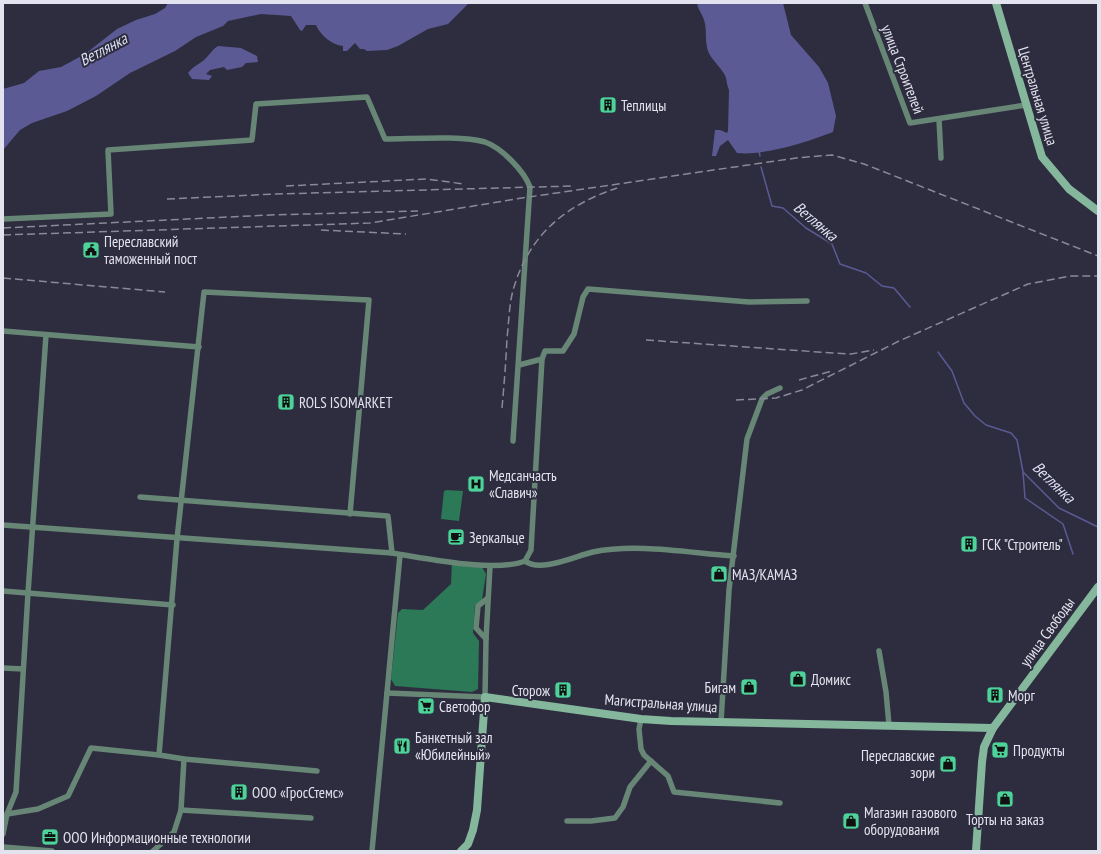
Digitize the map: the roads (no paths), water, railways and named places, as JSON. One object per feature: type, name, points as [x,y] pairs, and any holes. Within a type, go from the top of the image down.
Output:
[{"type":"main road","name":"Центральная улица","points":[[996,3],[1042,157],[1057,177],[1098,211]]},
{"type":"main road","name":"улица Свободы","points":[[976,851],[984,747],[993,728],[1098,587]]},
{"type":"main road","name":"Магистральная улица","points":[[485,697],[641,719],[993,728]]},
{"type":"main road","points":[[461,851],[468,844],[473,830],[477,810],[485,697]]},
{"type":"street","name":"улица Строителей","points":[[865,3],[910,123],[1026,105]]},
{"type":"street","points":[[3,219],[111,214],[108,150],[252,140],[256,104],[367,97],[385,139],[466,139],[486,143],[515,163],[530,187],[513,441]]},
{"type":"street","points":[[939,119],[942,158]]},
{"type":"street","points":[[525,561],[531,550],[542,359],[545,351],[563,351],[574,334],[583,298],[588,289],[749,302],[807,301]]},
{"type":"street","points":[[159,755],[173,604],[177,539],[204,292],[369,300],[350,514]]},
{"type":"street","points":[[3,331],[199,347]]},
{"type":"street","points":[[3,834],[7,814],[16,792],[46,335]]},
{"type":"street","points":[[519,364],[524,365],[542,359]]},
{"type":"street","points":[[721,722],[728,590],[734,556],[747,439],[762,399],[767,394],[780,388]]},
{"type":"street","points":[[140,497],[182,499],[388,516],[392,553]]},
{"type":"street","points":[[3,525],[177,539],[371,550],[490,566],[525,561],[531,565],[542,566],[592,552],[617,548],[734,556]]},
{"type":"street","points":[[372,851],[400,555]]},
{"type":"street","points":[[387,693],[485,697],[486,639],[490,566]]},
{"type":"street","points":[[3,591],[173,604]]},
{"type":"street","points":[[486,639],[476,628],[478,606],[488,598]]},
{"type":"street","points":[[879,651],[886,692],[888,725]]},
{"type":"street","points":[[3,668],[23,669]]},
{"type":"street","points":[[641,719],[639,729],[641,749],[651,761],[668,776],[674,792],[780,803]]},
{"type":"street","points":[[7,814],[38,809],[68,796],[91,748],[184,759],[316,771]]},
{"type":"street","points":[[153,851],[174,832],[181,810],[184,759]]},
{"type":"street","points":[[567,821],[591,821],[614,818],[623,807],[630,787],[651,761]]},
{"type":"street","points":[[181,810],[311,818]]},
{"type":"street","points":[[3,847],[52,851]]},
{"type":"water","points":[[168,3],[469,3],[448,24],[428,29],[398,46],[387,50],[367,51],[360,49],[355,43],[347,51],[343,51],[343,46],[335,44],[327,39],[316,25],[306,25],[302,31],[300,30],[291,16],[261,14],[228,21],[223,26],[196,37],[175,51],[130,73],[96,96],[67,111],[32,123],[20,130],[3,150],[3,89],[24,83],[39,71],[61,67],[85,54],[117,29],[136,20],[155,14],[165,8]]},
{"type":"water","points":[[697,3],[783,3],[791,35],[819,67],[828,83],[836,116],[833,132],[785,147],[748,153],[737,153],[728,140],[720,146],[716,156],[712,156],[715,130],[720,130],[727,133],[728,131],[729,90],[725,75],[708,51],[706,44],[705,23]]},
{"type":"water","points":[[218,46],[241,48],[257,56],[258,62],[246,63],[242,67],[227,70],[224,67],[210,70],[206,74],[212,76],[209,80],[192,79],[188,73]]},
{"type":"waterway","name":"Ветлянка","points":[[759,151],[760,156]]},
{"type":"waterway","name":"Ветлянка","points":[[761,167],[772,206],[783,208],[806,228],[832,244],[840,264],[866,273],[882,286],[894,288],[910,307]]},
{"type":"waterway","name":"Ветлянка","points":[[938,352],[952,371],[964,403],[975,416],[986,425],[1011,433],[1017,440],[1023,472],[1059,508],[1098,527]]},
{"type":"waterway","points":[[1023,472],[1025,498],[1063,524],[1073,554]]},
{"type":"railway","points":[[3,235],[370,223],[522,198],[796,158],[832,155],[864,164],[1098,256]]},
{"type":"railway","points":[[286,186],[426,179],[464,184]]},
{"type":"railway","points":[[167,199],[276,194],[573,186]]},
{"type":"railway","points":[[502,408],[510,306],[512,293],[521,268],[540,237],[552,224],[582,203],[617,188]]},
{"type":"railway","points":[[3,228],[270,215],[418,211]]},
{"type":"railway","points":[[321,230],[406,234]]},
{"type":"railway","points":[[736,400],[776,398],[802,390],[899,341],[1028,284],[1070,276],[1098,276]]},
{"type":"railway","points":[[3,278],[165,292]]},
{"type":"railway","points":[[646,340],[851,354],[874,350]]},
{"type":"railway","points":[[799,380],[832,371]]},
{"type":"place","name":"Теплицы","points":[[608,105]]},
{"type":"place","name":"Переславский таможенный пост","points":[[91,250]]},
{"type":"place","name":"ROLS ISOMARKET","points":[[286,402]]},
{"type":"place","name":"Медсанчасть «Славич»","points":[[476,484]]},
{"type":"place","name":"Зеркальце","points":[[456,537]]},
{"type":"place","name":"ГСК \"Строитель\"","points":[[969,544]]},
{"type":"place","name":"МАЗ/КАМАЗ","points":[[719,574]]},
{"type":"place","name":"Домикс","points":[[798,679]]},
{"type":"place","name":"Бигам","points":[[749,687]]},
{"type":"place","name":"Сторож","points":[[563,690]]},
{"type":"place","name":"Морг","points":[[995,695]]},
{"type":"place","name":"Светофор","points":[[426,706]]},
{"type":"place","name":"Банкетный зал «Юбилейный»","points":[[402,746]]},
{"type":"place","name":"Продукты","points":[[1000,750]]},
{"type":"place","name":"Переславские зори","points":[[948,764]]},
{"type":"place","name":"ООО «ГросСтемс»","points":[[239,792]]},
{"type":"place","name":"Торты на заказ","points":[[1005,799]]},
{"type":"place","name":"Магазин газового оборудования","points":[[851,821]]},
{"type":"place","name":"ООО Информационные технологии","points":[[50,837]]}]
